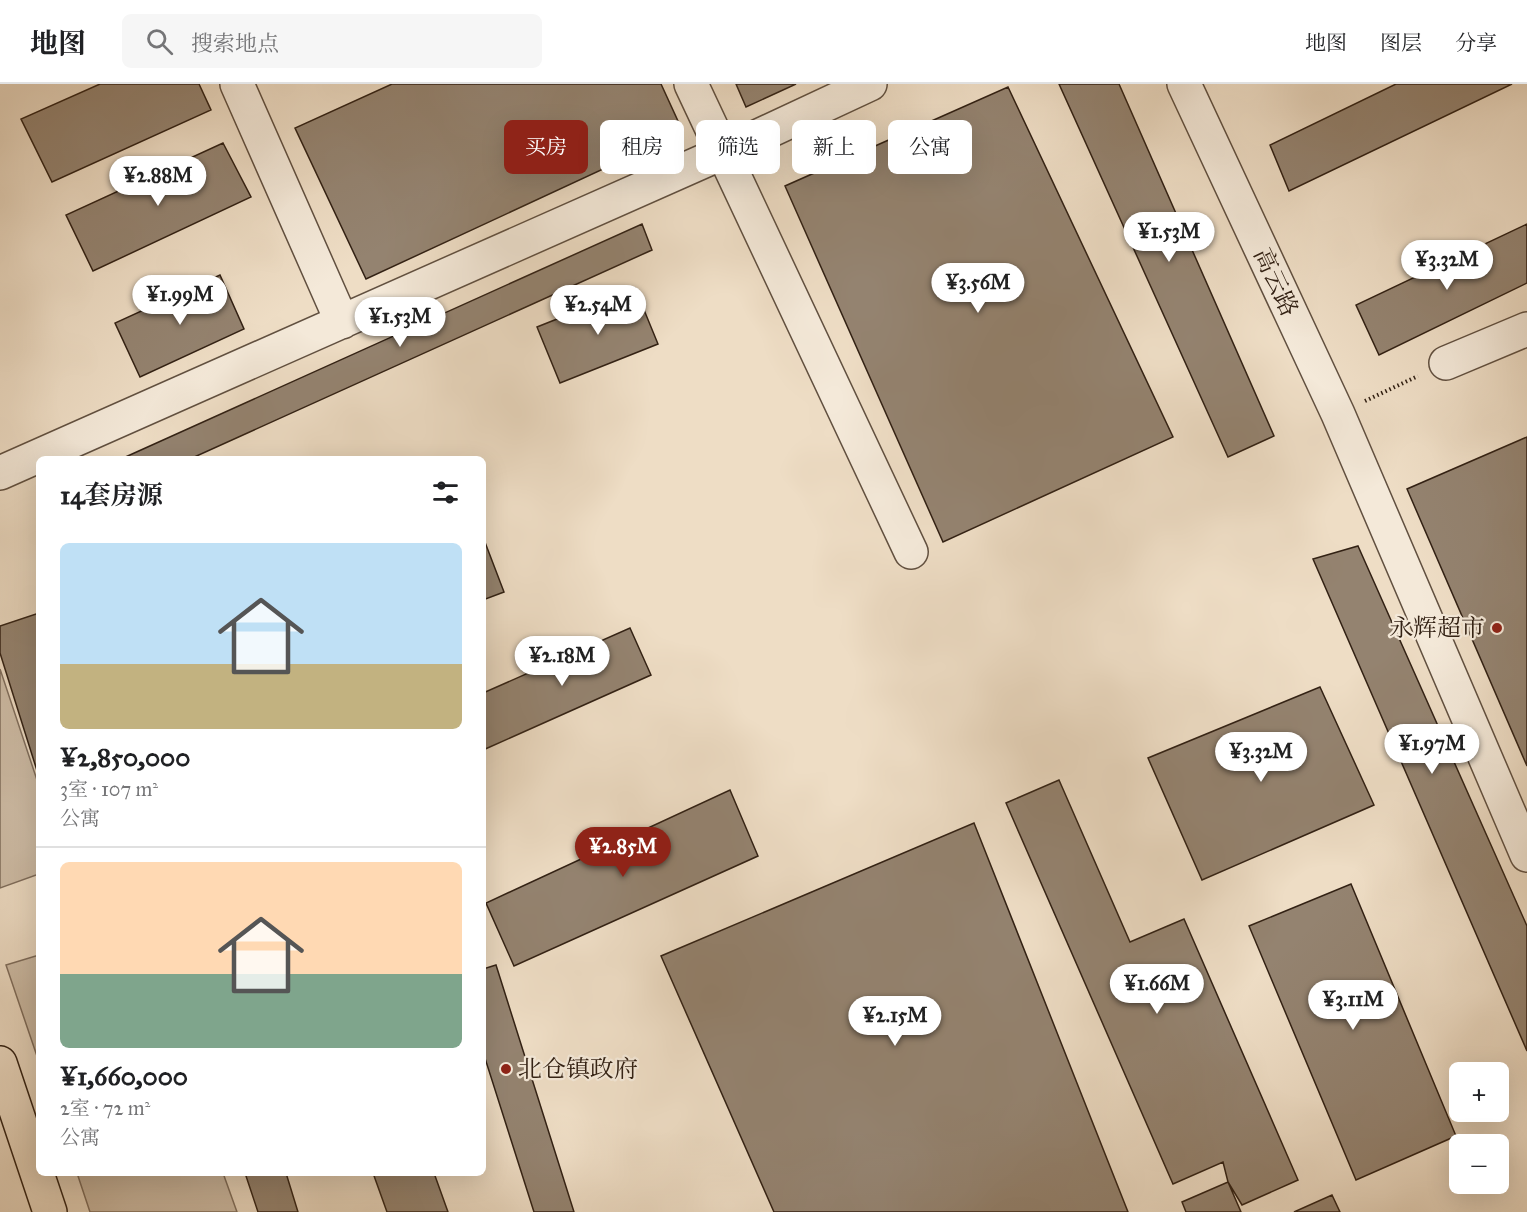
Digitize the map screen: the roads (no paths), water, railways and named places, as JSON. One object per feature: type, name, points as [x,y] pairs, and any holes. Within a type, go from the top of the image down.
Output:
[{"type":"main road","points":[[0,1063],[36,1170]]},
{"type":"main road","points":[[38,1176],[50,1212]]},
{"type":"street","points":[[237,84],[342,322]]},
{"type":"street","points":[[691,84],[707,120]]},
{"type":"street","points":[[780,126],[870,84]]},
{"type":"street","name":"高云路","points":[[1184,84],[1338,414],[1527,855]]},
{"type":"street","points":[[39,456],[696,165]]},
{"type":"street","points":[[732,174],[911,552]]},
{"type":"street","points":[[1446,363],[1527,328]]},
{"type":"street","points":[[0,473],[36,457]]},
{"type":"place","name":"永辉超市","points":[[1497,628]]},
{"type":"place","name":"北仓镇政府","points":[[506,1069]]}]
